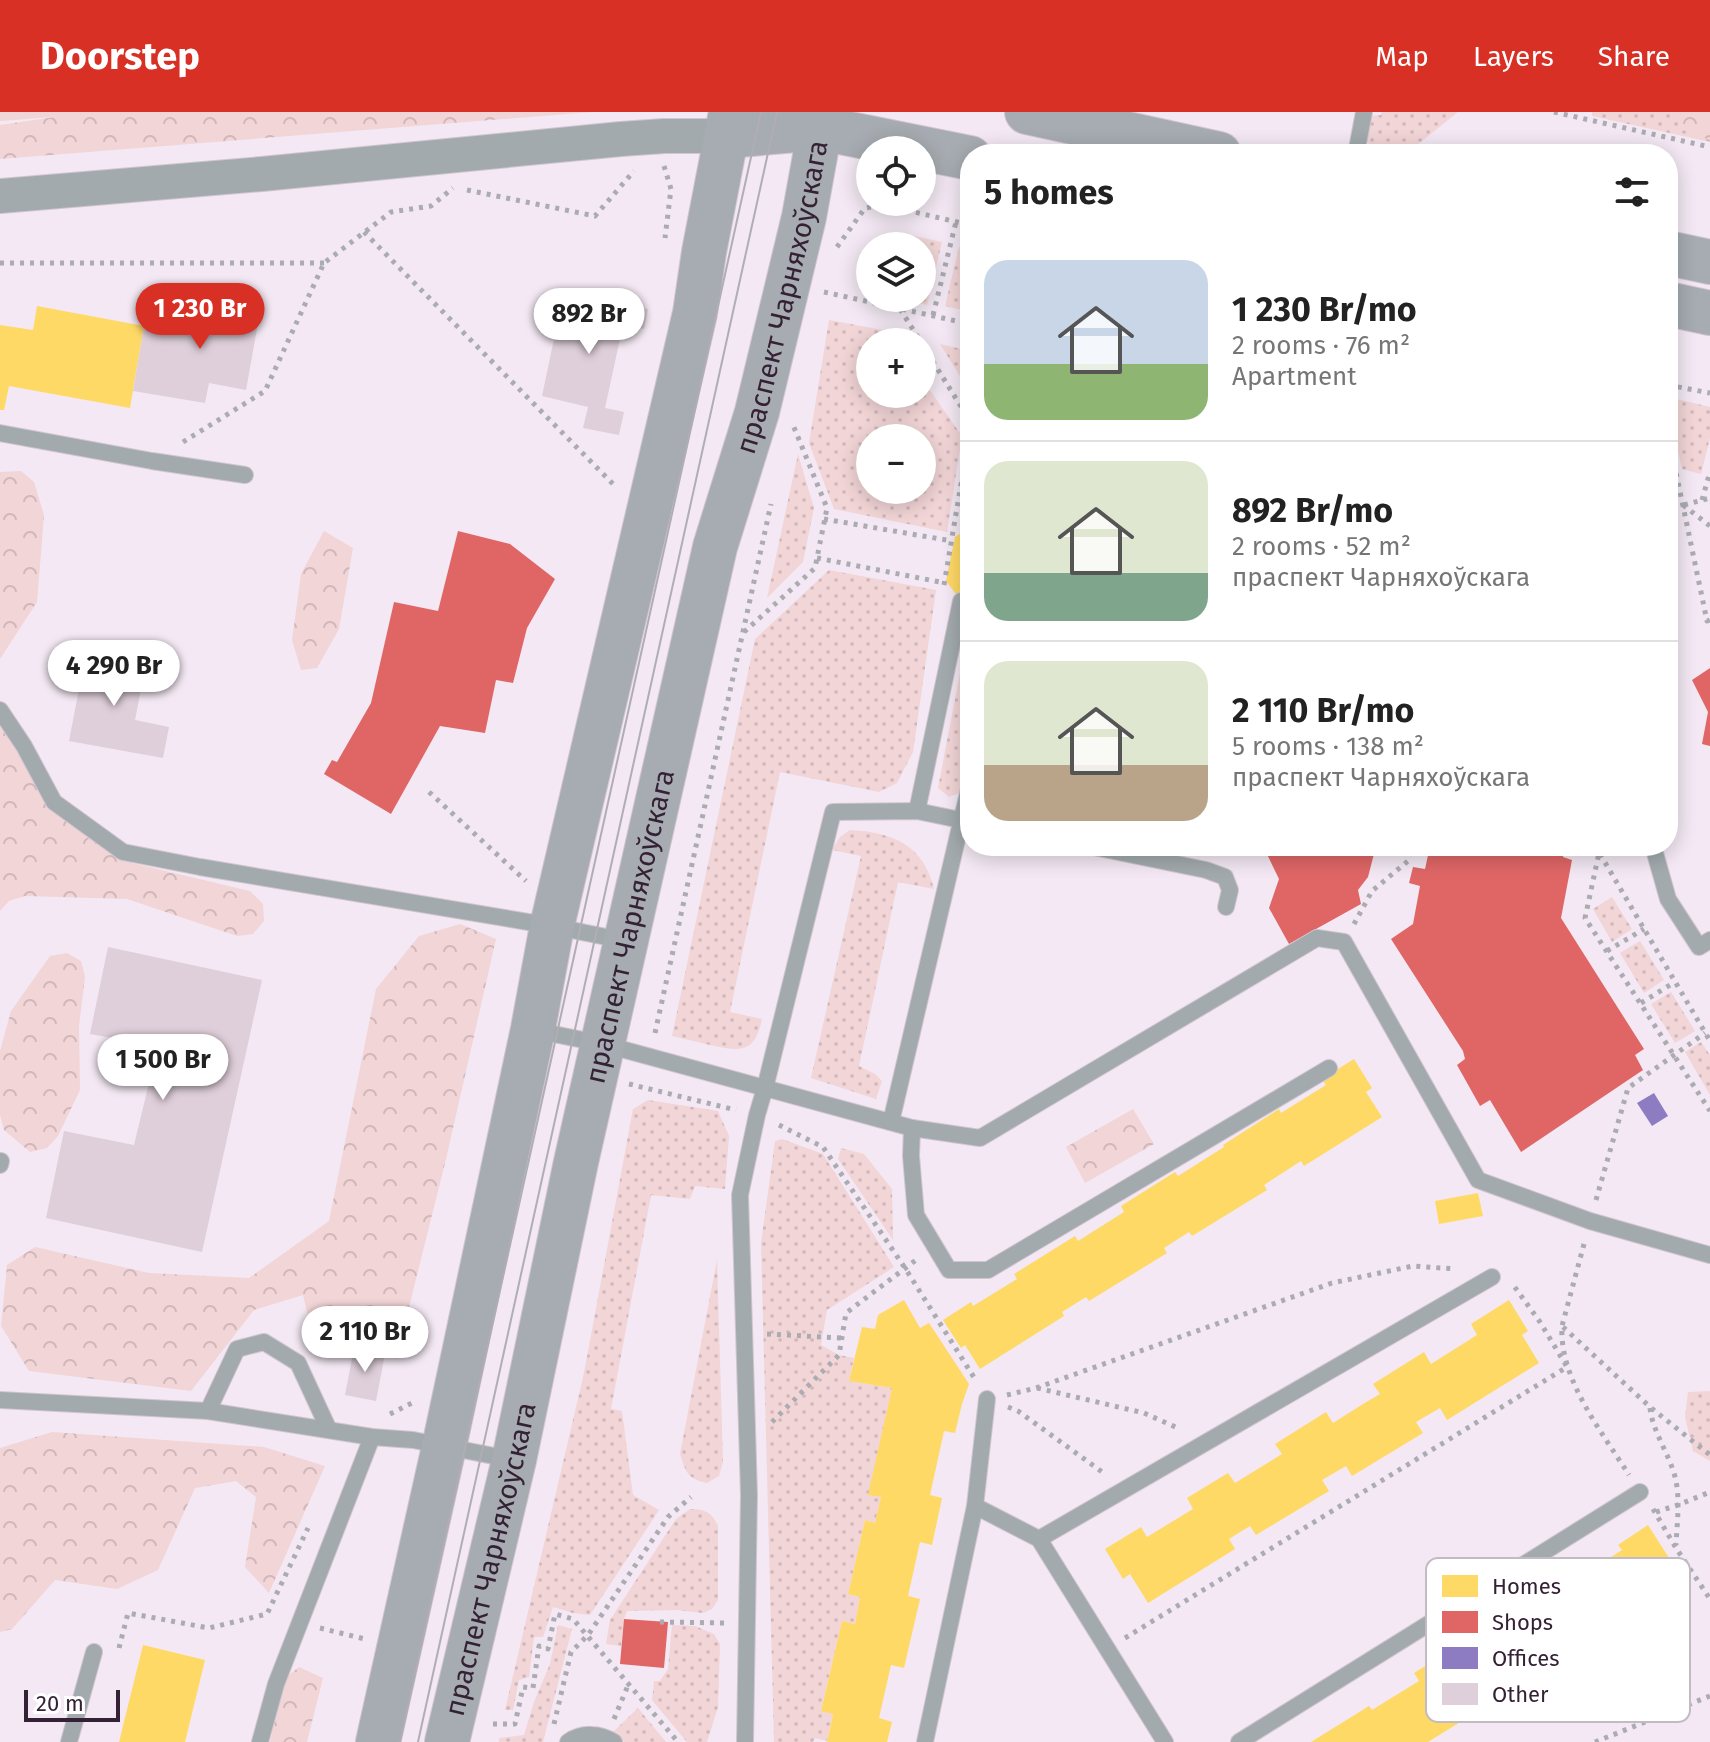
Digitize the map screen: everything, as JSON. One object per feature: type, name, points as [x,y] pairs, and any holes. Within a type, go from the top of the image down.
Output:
[{"type":"main road","points":[[1027,112],[1173,144]]},
{"type":"main road","points":[[378,1742],[444,1447],[552,926],[695,313],[730,120],[822,120],[960,155]]},
{"type":"main road","name":"праспект Чарняхоўскага","points":[[447,1742],[514,1460],[576,1162],[715,547],[757,412],[804,217],[822,120]]},
{"type":"main road","points":[[1678,255],[1710,262]]},
{"type":"main road","points":[[1678,306],[1710,313]]},
{"type":"street","points":[[0,196],[664,136],[730,120]]},
{"type":"lane","points":[[1358,144],[1364,112]]},
{"type":"lane","points":[[0,433],[245,475]]},
{"type":"lane","points":[[917,811],[960,606]]},
{"type":"lane","points":[[0,710],[24,746],[54,802],[123,852],[626,941]]},
{"type":"lane","points":[[745,1742],[749,1495],[740,1195],[757,1115],[833,812],[917,811],[960,820]]},
{"type":"lane","points":[[891,1122],[960,845]]},
{"type":"lane","points":[[1138,856],[1225,877],[1230,890],[1226,907]]},
{"type":"lane","points":[[1656,856],[1668,899],[1699,947],[1710,940]]},
{"type":"lane","points":[[533,1029],[603,1044],[912,1128],[980,1138],[1317,938],[1344,942],[1478,1180],[1590,1221],[1710,1255]]},
{"type":"lane","points":[[912,1128],[916,1215],[949,1270],[988,1270],[1329,1068]]},
{"type":"lane","points":[[1039,1539],[1492,1277]]},
{"type":"lane","points":[[208,1411],[237,1349],[264,1342],[298,1363],[329,1430]]},
{"type":"lane","points":[[925,1742],[975,1506],[987,1399]]},
{"type":"lane","points":[[0,1400],[208,1411],[372,1437],[413,1440],[514,1460]]},
{"type":"lane","points":[[260,1742],[276,1684],[372,1437]]},
{"type":"lane","points":[[1534,1558],[1640,1492]]},
{"type":"lane","points":[[975,1506],[1039,1539],[1165,1742]]},
{"type":"lane","points":[[1239,1742],[1426,1625]]},
{"type":"lane","points":[[69,1742],[94,1652]]},
{"type":"lane","points":[[568,1742],[591,1734],[610,1740]]},
{"type":"path","points":[[1554,112],[1710,147]]},
{"type":"path","points":[[152,461],[265,391],[324,263],[391,212],[431,206],[455,187],[595,216],[642,161]]},
{"type":"path","points":[[833,252],[859,216]]},
{"type":"path","points":[[932,216],[960,223]]},
{"type":"path","points":[[933,315],[956,222]]},
{"type":"path","points":[[364,232],[617,488]]},
{"type":"path","points":[[0,263],[324,263]]},
{"type":"path","points":[[819,291],[856,299]]},
{"type":"path","points":[[919,312],[960,322]]},
{"type":"path","points":[[936,367],[960,405]]},
{"type":"path","points":[[1678,387],[1710,393]]},
{"type":"path","points":[[743,633],[815,568],[827,508],[790,417],[787,432]]},
{"type":"path","points":[[1702,500],[1710,472]]},
{"type":"path","points":[[1678,481],[1707,621],[1710,620]]},
{"type":"path","points":[[623,1095],[650,1057],[773,494]]},
{"type":"path","points":[[1683,505],[1710,498]]},
{"type":"path","points":[[1683,505],[1710,526]]},
{"type":"path","points":[[824,519],[952,541]]},
{"type":"path","points":[[817,558],[945,583]]},
{"type":"path","points":[[1344,942],[1372,891],[1408,861],[1409,856]]},
{"type":"path","points":[[1598,856],[1585,918],[1710,1111]]},
{"type":"path","points":[[1603,856],[1710,1041]]},
{"type":"path","points":[[1607,951],[1644,928]]},
{"type":"path","points":[[1641,1003],[1675,982]]},
{"type":"path","points":[[1567,1367],[1562,1326],[1628,1088],[1705,1033]]},
{"type":"path","points":[[628,1084],[757,1115],[823,1147],[905,1268],[987,1399],[1018,1411],[1126,1489]]},
{"type":"path","points":[[763,1431],[839,1355],[846,1313],[933,1246]]},
{"type":"path","points":[[987,1399],[1036,1388],[1332,1283],[1413,1266],[1479,1271],[1514,1286],[1540,1322],[1587,1408],[1683,1558]]},
{"type":"path","points":[[1562,1326],[1650,1407],[1710,1455]]},
{"type":"path","points":[[758,1334],[842,1338]]},
{"type":"path","points":[[1107,1649],[1567,1367]]},
{"type":"path","points":[[1036,1388],[1144,1413],[1208,1442]]},
{"type":"path","points":[[352,1433],[424,1396]]},
{"type":"path","points":[[1650,1407],[1652,1421],[1675,1479],[1678,1505],[1676,1548]]},
{"type":"path","points":[[1656,1512],[1710,1492]]},
{"type":"path","points":[[553,1727],[571,1652],[588,1635],[668,1517],[691,1497]]},
{"type":"path","points":[[116,1656],[128,1613],[209,1628],[267,1614],[313,1517]]},
{"type":"path","points":[[1690,1569],[1710,1599]]},
{"type":"path","points":[[493,1724],[515,1724],[523,1687],[533,1688],[539,1646],[548,1649],[555,1614],[573,1619],[678,1742]]},
{"type":"path","points":[[660,1622],[748,1624]]},
{"type":"path","points":[[326,1629],[354,1637]]},
{"type":"path","points":[[610,1740],[629,1683]]},
{"type":"path","points":[[1690,1704],[1710,1696]]},
{"type":"path","points":[[491,1733],[495,1710]]},
{"type":"path","points":[[1595,1742],[1645,1722]]},
{"type":"green space","points":[[0,112],[119,112],[0,121]]},
{"type":"green space","points":[[89,112],[593,112],[0,159],[0,125]]},
{"type":"green space","points":[[1382,112],[1458,112],[1418,144],[1369,144],[1370,116],[1381,115]]},
{"type":"green space","points":[[1592,112],[1710,112],[1710,142],[1592,116]]},
{"type":"green space","points":[[1671,112],[1710,112],[1710,140],[1683,130],[1677,116]]},
{"type":"green space","points":[[936,241],[942,242],[936,267]]},
{"type":"green space","points":[[959,247],[960,247],[960,310],[945,306]]},
{"type":"green space","points":[[829,320],[872,328],[856,328],[856,408],[936,408],[936,399],[960,433],[947,532],[834,509],[809,443]]},
{"type":"green space","points":[[940,344],[960,349],[960,376]]},
{"type":"green space","points":[[1678,399],[1710,407],[1710,438],[1701,474],[1682,469],[1678,451]]},
{"type":"green space","points":[[798,454],[814,508],[803,562],[767,598]]},
{"type":"green space","points":[[21,471],[34,482],[44,515],[37,602],[0,659],[0,472]]},
{"type":"green space","points":[[324,531],[353,548],[339,629],[317,668],[301,670],[292,640],[301,574]]},
{"type":"green space","points":[[829,570],[936,590],[913,752],[897,783],[879,792],[780,772],[730,1012],[762,1019],[759,1030],[751,1044],[738,1049],[672,1036],[755,639]]},
{"type":"green space","points":[[960,673],[960,793],[949,797],[938,788]]},
{"type":"green space","points":[[0,725],[64,814],[88,838],[132,863],[250,891],[263,904],[264,921],[253,934],[237,936],[127,899],[25,896],[9,901],[0,911]]},
{"type":"green space","points":[[850,830],[879,834],[904,844],[923,862],[934,889],[898,882],[859,1066],[882,1081],[876,1099],[811,1078],[861,856],[832,850],[840,837]]},
{"type":"green space","points":[[1612,897],[1632,929],[1612,942],[1593,909]]},
{"type":"green space","points":[[460,924],[496,939],[396,1359],[351,1337],[315,1346],[303,1295],[254,1310],[191,1391],[29,1371],[1,1326],[7,1265],[35,1247],[149,1273],[249,1278],[329,1221],[376,989],[419,936]]},
{"type":"green space","points":[[1640,941],[1664,980],[1644,993],[1620,953]]},
{"type":"green space","points":[[67,953],[81,961],[85,977],[79,1026],[80,1090],[58,1136],[47,1148],[30,1152],[4,1130],[0,1115],[0,1051],[11,1011],[50,956]]},
{"type":"green space","points":[[1671,992],[1695,1031],[1675,1043],[1651,1004]]},
{"type":"green space","points":[[1701,1042],[1710,1055],[1710,1095],[1685,1052]]},
{"type":"green space","points":[[648,1100],[718,1111],[729,1136],[725,1189],[695,1186],[690,1199],[651,1195],[611,1409],[622,1411],[633,1495],[659,1510],[590,1615],[553,1607],[543,1637],[534,1637],[529,1677],[519,1680],[513,1710],[505,1710],[584,1373],[633,1109]]},
{"type":"green space","points":[[1133,1109],[1154,1144],[1085,1183],[1066,1147]]},
{"type":"green space","points":[[782,1139],[823,1154],[894,1267],[827,1310],[821,1345],[839,1355],[854,1358],[849,1381],[892,1388],[869,1495],[881,1497],[875,1523],[865,1520],[848,1594],[860,1597],[855,1624],[842,1621],[821,1710],[833,1714],[827,1741],[815,1738],[813,1742],[774,1742],[761,1243],[775,1141]]},
{"type":"green space","points":[[841,1148],[864,1154],[892,1189],[893,1240],[838,1159]]},
{"type":"green space","points":[[717,1260],[723,1462],[719,1476],[707,1483],[689,1474],[680,1454]]},
{"type":"green space","points":[[1710,1391],[1710,1461],[1693,1451],[1685,1417],[1688,1392]]},
{"type":"green space","points":[[52,1432],[264,1447],[325,1466],[269,1593],[245,1567],[256,1497],[236,1481],[195,1488],[158,1570],[117,1589],[55,1580],[12,1629],[0,1632],[0,1448]]},
{"type":"green space","points":[[690,1509],[707,1512],[718,1526],[718,1600],[712,1609],[703,1613],[627,1611],[621,1646],[606,1644],[610,1620],[676,1519]]},
{"type":"green space","points":[[558,1625],[572,1629],[543,1742],[499,1742],[499,1738],[524,1735],[550,1664]]},
{"type":"green space","points":[[672,1625],[695,1626],[714,1634],[720,1644],[718,1707],[707,1742],[687,1742],[652,1700],[654,1681],[660,1681],[668,1669]]},
{"type":"green space","points":[[299,1667],[323,1678],[307,1742],[270,1742],[284,1679]]},
{"type":"green space","points":[[638,1708],[666,1742],[624,1742],[613,1732]]},
{"type":"building: Homes","points":[[37,306],[144,326],[130,408],[9,386],[4,410],[0,410],[0,325],[33,330]]},
{"type":"building: Homes","points":[[960,534],[960,600],[946,581],[955,537]]},
{"type":"building: Homes","points":[[1354,1059],[1372,1088],[1366,1092],[1382,1117],[1304,1166],[1301,1161],[1264,1185],[1267,1190],[1192,1236],[1189,1232],[1164,1248],[1167,1253],[1089,1301],[1086,1297],[1062,1312],[1064,1316],[980,1369],[965,1345],[961,1348],[943,1320],[1017,1279],[1014,1274],[1075,1236],[1078,1241],[1124,1212],[1121,1206],[1175,1172],[1178,1176],[1279,1109],[1281,1113],[1326,1085],[1322,1079]]},
{"type":"building: Homes","points":[[1478,1193],[1483,1216],[1439,1224],[1435,1201]]},
{"type":"building: Homes","points":[[904,1300],[920,1328],[929,1323],[969,1384],[955,1433],[944,1431],[930,1495],[942,1498],[932,1545],[920,1542],[908,1596],[920,1599],[904,1668],[891,1665],[879,1718],[892,1722],[887,1742],[827,1742],[833,1714],[821,1711],[842,1621],[855,1624],[860,1597],[848,1594],[865,1520],[875,1523],[881,1497],[868,1495],[892,1388],[849,1381],[862,1327],[875,1329],[878,1315]]},
{"type":"building: Homes","points":[[1509,1300],[1528,1331],[1522,1335],[1539,1363],[1447,1420],[1440,1408],[1416,1422],[1423,1433],[1352,1476],[1346,1466],[1322,1480],[1329,1491],[1256,1535],[1250,1526],[1229,1539],[1235,1549],[1148,1603],[1130,1574],[1123,1579],[1105,1549],[1141,1527],[1147,1537],[1193,1509],[1187,1498],[1228,1473],[1235,1483],[1282,1454],[1275,1444],[1326,1412],[1333,1423],[1380,1394],[1373,1384],[1424,1352],[1431,1364],[1477,1335],[1471,1324]]},
{"type":"building: Homes","points":[[1648,1525],[1669,1558],[1610,1558],[1622,1550],[1618,1545]]},
{"type":"building: Homes","points":[[143,1645],[205,1660],[185,1742],[119,1742]]},
{"type":"building: Homes","points":[[1426,1666],[1426,1722],[1460,1722],[1428,1742],[1311,1742],[1369,1706],[1372,1710],[1419,1681],[1414,1673]]},
{"type":"building: Shops","points":[[458,531],[510,544],[555,579],[527,628],[513,683],[496,680],[485,733],[440,726],[391,814],[324,774],[332,760],[337,762],[371,703],[394,602],[438,611]]},
{"type":"building: Shops","points":[[1710,668],[1710,746],[1702,744],[1708,712],[1692,680]]},
{"type":"building: Shops","points":[[1268,856],[1373,856],[1368,877],[1358,890],[1361,904],[1289,944],[1269,908],[1279,879]]},
{"type":"building: Shops","points":[[1428,856],[1563,856],[1572,860],[1561,918],[1644,1049],[1635,1055],[1643,1070],[1521,1152],[1490,1100],[1480,1106],[1457,1065],[1465,1059],[1463,1051],[1391,939],[1413,924],[1420,886],[1409,883],[1413,867],[1425,869]]},
{"type":"building: Shops","points":[[624,1619],[668,1622],[664,1668],[620,1664]]},
{"type":"building: Offices","points":[[1654,1093],[1668,1116],[1652,1126],[1637,1103]]},
{"type":"building: Other","points":[[564,291],[648,309],[644,329],[623,325],[605,408],[624,412],[619,435],[583,428],[588,407],[542,396]]},
{"type":"building: Other","points":[[233,296],[262,301],[246,390],[209,383],[205,403],[133,391],[144,326],[179,332],[185,300],[231,309]]},
{"type":"building: Other","points":[[86,653],[146,663],[135,720],[169,727],[163,758],[69,741]]},
{"type":"building: Other","points":[[108,947],[262,980],[202,1252],[46,1218],[64,1131],[134,1145],[158,1046],[90,1034]]},
{"type":"building: Other","points":[[354,1348],[385,1354],[376,1401],[345,1395]]},
{"type":"tram line","points":[[400,1742],[761,112]]},
{"type":"tram line","points":[[418,1742],[777,112]]}]
